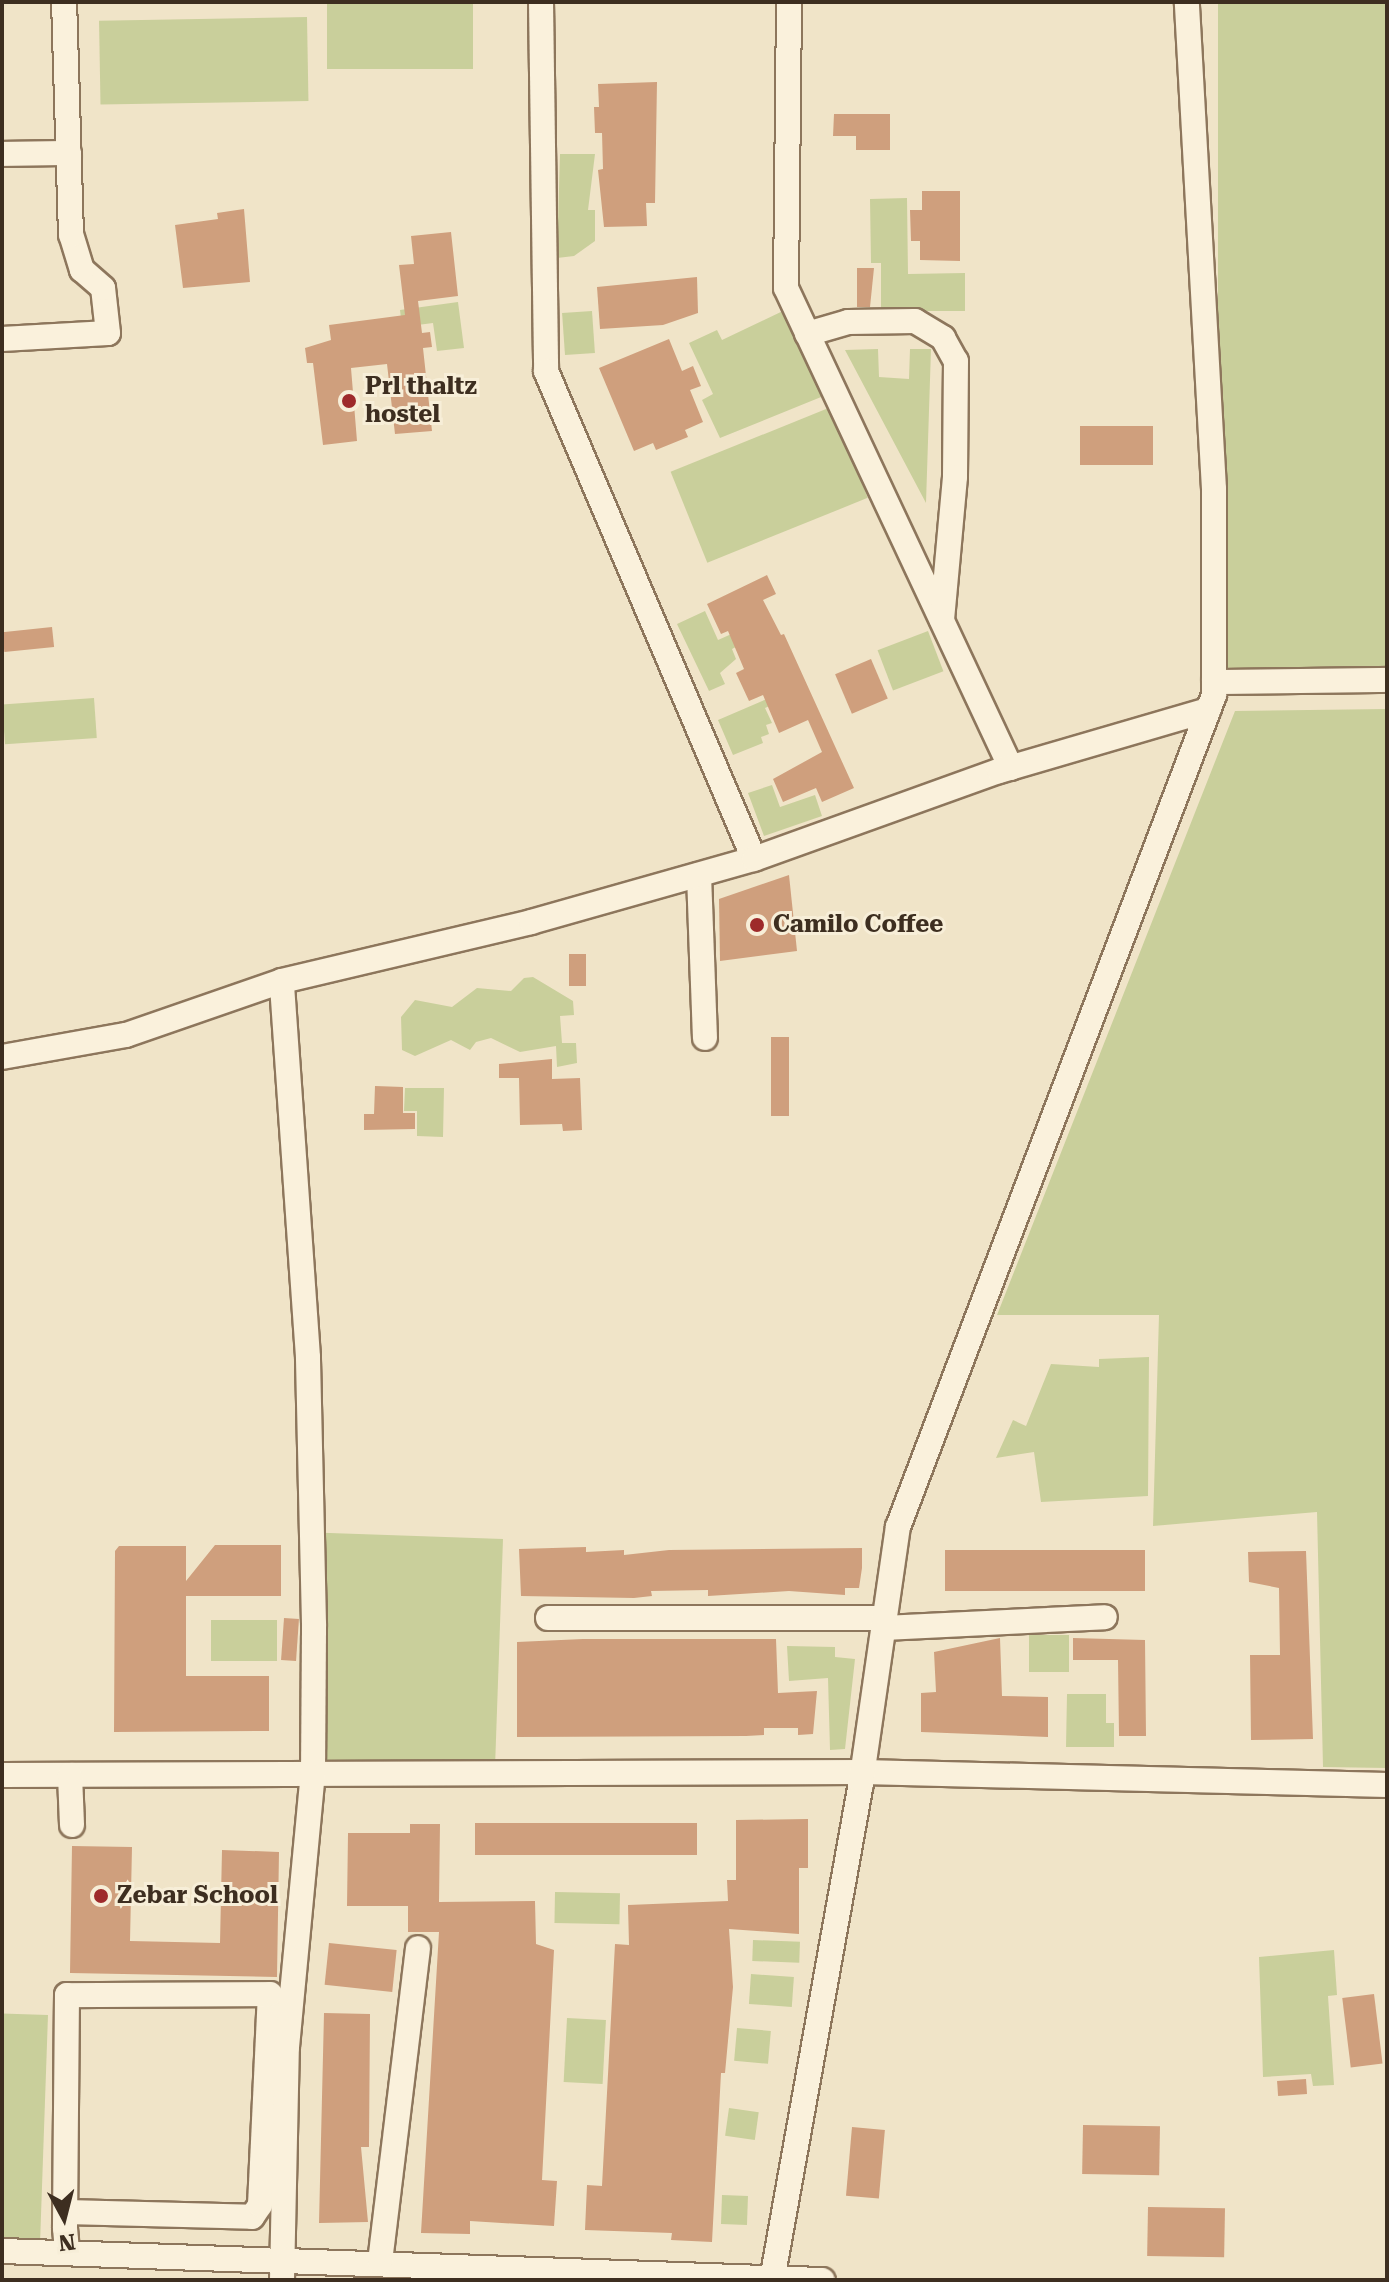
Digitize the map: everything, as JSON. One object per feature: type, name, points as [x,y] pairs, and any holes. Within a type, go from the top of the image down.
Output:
[{"type":"street","points":[[2,339],[108,333],[103,288],[82,270],[71,235],[64,2]]},
{"type":"street","points":[[541,2],[546,371],[754,859]]},
{"type":"street","points":[[789,2],[786,288],[1011,768]]},
{"type":"street","points":[[772,2278],[863,1772],[898,1527],[1208,710],[1214,682],[1214,489],[1187,2]]},
{"type":"street","points":[[2,154],[69,153]]},
{"type":"street","points":[[807,334],[848,322],[915,321],[943,338],[956,361],[955,477],[942,622]]},
{"type":"street","points":[[1214,682],[1387,680]]},
{"type":"street","points":[[2,1057],[126,1035],[282,981],[531,922],[699,875],[754,859],[1011,768],[1208,710]]},
{"type":"street","points":[[699,875],[705,1038]]},
{"type":"street","points":[[282,981],[308,1357],[313,1774],[287,2047],[282,2269]]},
{"type":"street","points":[[548,1618],[884,1623],[1105,1617]]},
{"type":"street","points":[[2,1775],[863,1772],[1387,1785]]},
{"type":"street","points":[[70,1775],[72,1825]]},
{"type":"street","points":[[380,2262],[418,1948]]},
{"type":"street","points":[[66,2212],[252,2217],[260,2205],[270,1994],[67,1995],[66,2212],[67,2253]]},
{"type":"street","points":[[2,2251],[282,2269],[380,2262],[822,2280]]},
{"type":"green space","points":[[327,2],[473,2],[473,69],[327,69]]},
{"type":"green space","points":[[1218,2],[1387,2],[1387,674],[1218,674]]},
{"type":"green space","points":[[307,17],[308,101],[100,105],[99,21]]},
{"type":"green space","points":[[560,154],[595,154],[588,210],[595,210],[595,241],[574,256],[557,258]]},
{"type":"green space","points":[[907,198],[908,274],[965,273],[965,311],[881,311],[881,263],[871,263],[870,199]]},
{"type":"green space","points":[[458,302],[464,348],[437,351],[433,323],[402,327],[400,310]]},
{"type":"green space","points":[[785,310],[826,395],[720,438],[702,400],[713,394],[689,343],[717,330],[722,340]]},
{"type":"green space","points":[[592,311],[595,353],[565,355],[562,313]]},
{"type":"green space","points":[[878,349],[879,377],[909,379],[910,349],[931,349],[926,503],[845,350]]},
{"type":"green space","points":[[831,407],[868,498],[707,563],[671,472]]},
{"type":"green space","points":[[705,611],[718,640],[745,628],[751,639],[732,649],[736,659],[720,673],[725,684],[709,691],[677,624]]},
{"type":"green space","points":[[928,631],[943,671],[893,690],[878,650]]},
{"type":"green space","points":[[776,695],[779,702],[765,708],[772,723],[766,725],[769,734],[761,737],[763,743],[733,755],[718,720]]},
{"type":"green space","points":[[94,698],[97,738],[5,744],[2,704]]},
{"type":"green space","points":[[1387,709],[1387,1768],[1323,1767],[1317,1512],[1153,1526],[1159,1315],[997,1315],[1235,711]]},
{"type":"green space","points":[[772,785],[780,807],[815,795],[822,816],[764,836],[748,793]]},
{"type":"green space","points":[[533,977],[573,1001],[574,1015],[560,1016],[562,1043],[576,1043],[577,1063],[557,1067],[556,1046],[520,1052],[491,1038],[476,1042],[470,1050],[451,1040],[415,1056],[402,1050],[401,1017],[415,1000],[452,1007],[477,988],[511,991],[524,978]]},
{"type":"green space","points":[[405,1088],[444,1088],[443,1137],[417,1136],[417,1111],[404,1111]]},
{"type":"green space","points":[[1149,1357],[1148,1496],[1041,1502],[1034,1452],[996,1458],[1013,1420],[1026,1426],[1051,1364],[1099,1367],[1099,1359]]},
{"type":"green space","points":[[322,1533],[503,1539],[495,1766],[314,1760]]},
{"type":"green space","points":[[211,1620],[277,1620],[277,1661],[211,1661]]},
{"type":"green space","points":[[1029,1635],[1069,1635],[1069,1672],[1029,1672]]},
{"type":"green space","points":[[787,1646],[835,1647],[835,1657],[855,1659],[845,1749],[830,1750],[828,1678],[789,1681]]},
{"type":"green space","points":[[1067,1694],[1106,1694],[1106,1723],[1114,1723],[1114,1747],[1066,1747]]},
{"type":"green space","points":[[555,1892],[620,1893],[619,1924],[554,1923]]},
{"type":"green space","points":[[753,1940],[800,1942],[799,1963],[752,1961]]},
{"type":"green space","points":[[1334,1950],[1337,1995],[1328,1996],[1334,2085],[1313,2086],[1311,2074],[1263,2077],[1259,1957]]},
{"type":"green space","points":[[751,1974],[794,1977],[792,2007],[749,2004]]},
{"type":"green space","points":[[2,2013],[48,2015],[40,2240],[2,2239]]},
{"type":"green space","points":[[567,2018],[606,2020],[603,2084],[564,2082]]},
{"type":"green space","points":[[737,2028],[771,2031],[768,2064],[734,2061]]},
{"type":"green space","points":[[729,2108],[759,2112],[755,2140],[725,2136]]},
{"type":"green space","points":[[722,2195],[748,2196],[747,2225],[721,2224]]},
{"type":"building","points":[[657,82],[655,203],[646,203],[647,226],[604,227],[598,170],[603,169],[602,133],[595,133],[594,107],[599,107],[598,84]]},
{"type":"building","points":[[834,114],[890,114],[890,150],[856,150],[856,136],[833,136]]},
{"type":"building","points":[[922,191],[960,191],[960,261],[920,260],[920,241],[911,241],[910,210],[922,210]]},
{"type":"building","points":[[244,209],[250,282],[183,288],[175,225],[218,219],[217,213]]},
{"type":"building","points":[[451,232],[458,296],[418,301],[422,333],[430,332],[432,347],[423,348],[432,431],[395,434],[387,364],[351,368],[357,441],[323,445],[313,363],[307,363],[305,348],[331,340],[329,325],[405,315],[399,265],[414,264],[411,236]]},
{"type":"building","points":[[857,268],[874,268],[870,307],[857,307]]},
{"type":"building","points":[[697,277],[698,313],[663,325],[600,329],[597,287]]},
{"type":"building","points":[[669,339],[682,371],[693,366],[701,386],[690,390],[703,422],[685,430],[688,437],[656,450],[653,443],[634,451],[599,368]]},
{"type":"building","points":[[1080,426],[1153,426],[1153,465],[1080,465]]},
{"type":"building","points":[[767,575],[776,594],[763,600],[781,635],[784,634],[854,788],[822,802],[816,788],[783,802],[773,779],[822,752],[808,720],[779,733],[763,695],[749,701],[736,673],[744,669],[728,631],[721,634],[707,604]]},
{"type":"building","points":[[52,627],[54,647],[4,652],[2,632]]},
{"type":"building","points":[[871,659],[888,699],[852,714],[835,674]]},
{"type":"building","name":"Camilo Coffee","points":[[789,875],[797,951],[720,961],[719,899]]},
{"type":"building","points":[[569,954],[586,954],[586,986],[569,986]]},
{"type":"building","points":[[771,1037],[789,1037],[789,1116],[771,1116]]},
{"type":"building","points":[[552,1059],[552,1079],[580,1078],[582,1130],[563,1131],[562,1124],[520,1125],[519,1078],[499,1078],[499,1064]]},
{"type":"building","points":[[375,1086],[403,1087],[403,1113],[415,1113],[415,1129],[364,1130],[364,1114],[374,1114]]},
{"type":"building","points":[[215,1545],[281,1545],[281,1596],[186,1596],[186,1676],[269,1676],[269,1731],[114,1732],[115,1551],[119,1546],[186,1546],[186,1581]]},
{"type":"building","points":[[586,1547],[586,1552],[624,1550],[624,1555],[669,1550],[862,1548],[862,1568],[859,1588],[845,1588],[845,1595],[789,1591],[708,1596],[708,1590],[651,1591],[652,1596],[634,1598],[521,1596],[519,1549]]},
{"type":"building","points":[[945,1550],[1145,1550],[1145,1591],[945,1591]]},
{"type":"building","points":[[1306,1551],[1313,1739],[1251,1740],[1250,1655],[1280,1655],[1279,1588],[1249,1582],[1248,1552]]},
{"type":"building","points":[[284,1618],[299,1619],[296,1661],[281,1660]]},
{"type":"building","points":[[1000,1638],[1002,1696],[1048,1697],[1048,1737],[921,1732],[921,1693],[936,1692],[934,1652]]},
{"type":"building","points":[[1073,1638],[1145,1640],[1146,1736],[1119,1736],[1118,1660],[1073,1660]]},
{"type":"building","points":[[776,1639],[778,1693],[817,1691],[813,1734],[798,1735],[798,1728],[764,1728],[764,1735],[746,1736],[517,1737],[517,1642]]},
{"type":"building","points":[[808,1819],[808,1868],[799,1868],[799,1934],[729,1929],[733,1987],[725,2073],[721,2073],[712,2242],[671,2240],[672,2233],[585,2230],[587,2185],[602,2186],[615,1944],[629,1945],[628,1905],[728,1901],[727,1880],[736,1880],[736,1820]]},
{"type":"building","points":[[475,1823],[697,1823],[697,1855],[475,1855]]},
{"type":"building","points":[[410,1824],[440,1824],[439,1902],[535,1901],[536,1944],[554,1950],[542,2180],[557,2181],[554,2226],[470,2221],[470,2234],[421,2233],[439,1932],[408,1932],[408,1906],[347,1906],[348,1833],[410,1833]]},
{"type":"building","name":"Zebar School","points":[[72,1846],[132,1847],[130,1941],[220,1943],[222,1850],[279,1852],[277,1977],[70,1973]]},
{"type":"building","points":[[329,1943],[397,1950],[392,1992],[325,1985]]},
{"type":"building","points":[[1374,1994],[1383,2063],[1351,2067],[1342,1998]]},
{"type":"building","points":[[324,2013],[370,2014],[369,2147],[361,2147],[368,2222],[319,2223]]},
{"type":"building","points":[[1306,2079],[1307,2094],[1278,2096],[1277,2081]]},
{"type":"building","points":[[1083,2125],[1160,2126],[1159,2175],[1082,2174]]},
{"type":"building","points":[[852,2127],[885,2130],[879,2199],[846,2196]]},
{"type":"building","points":[[1148,2207],[1225,2208],[1224,2257],[1147,2256]]},
{"type":"place","name":"Prl thaltz hostel","points":[[349,401]]},
{"type":"place","name":"Camilo Coffee","points":[[757,925]]},
{"type":"place","name":"Zebar School","points":[[101,1896]]}]
